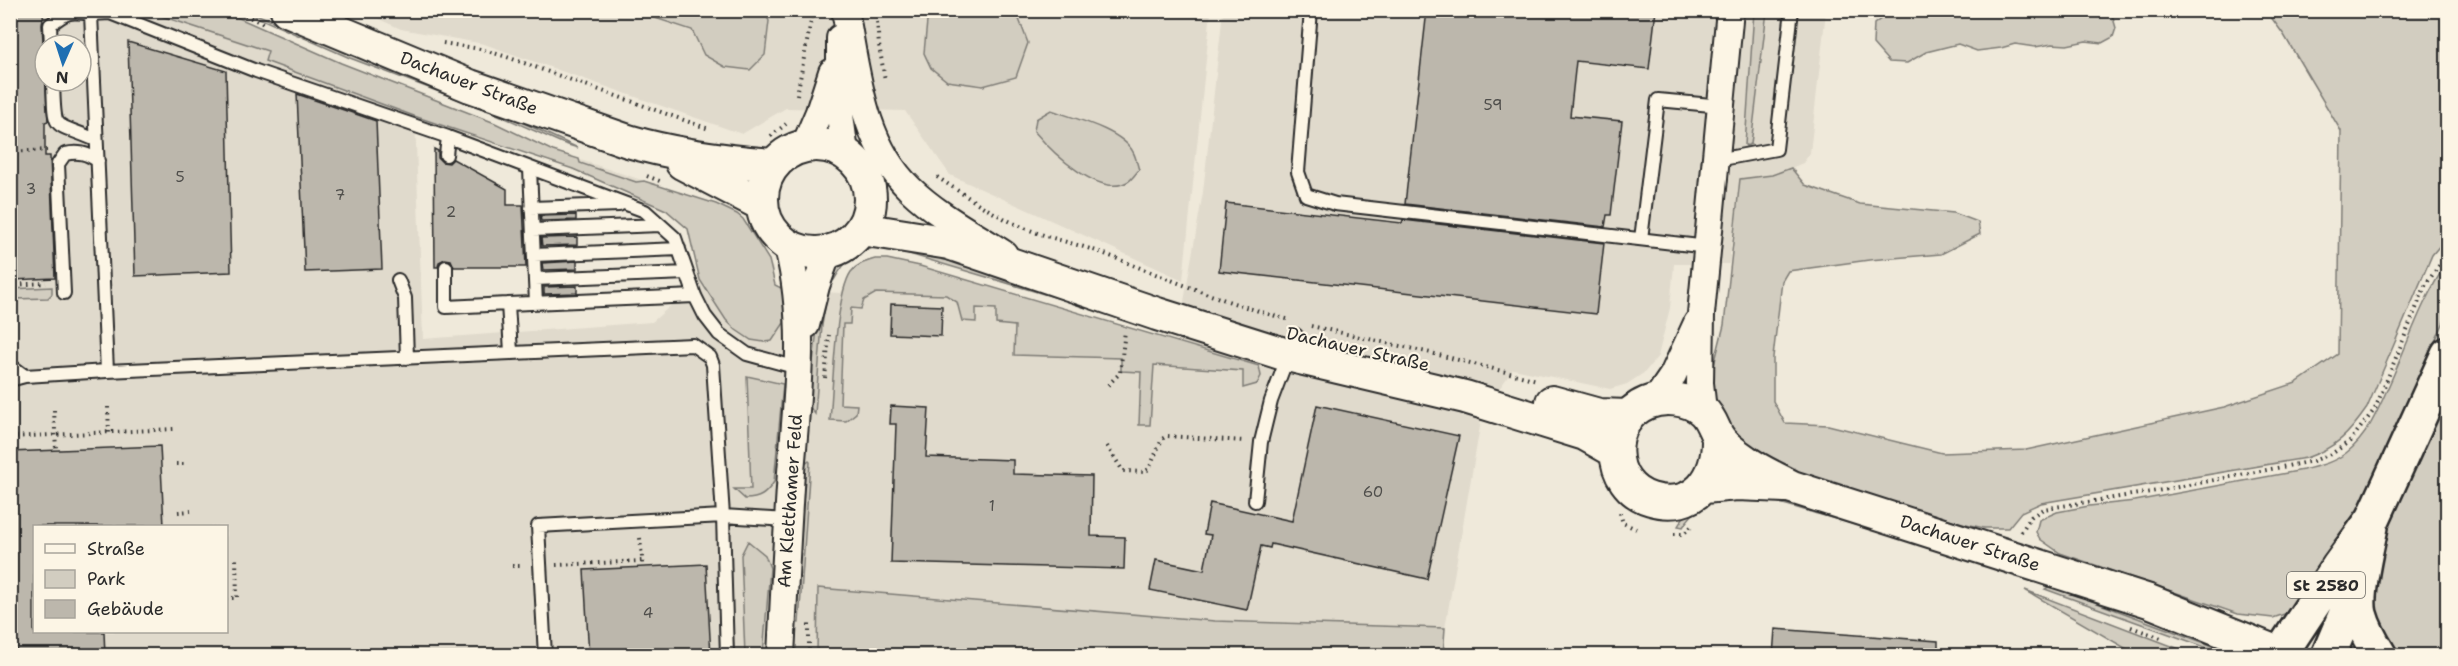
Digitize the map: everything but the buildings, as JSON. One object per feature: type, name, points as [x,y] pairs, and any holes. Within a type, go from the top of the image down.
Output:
[{"type":"highway","name":"St 2580","points":[[2284,654],[2338,567],[2373,519],[2448,354]]},
{"type":"highway","name":"St 2580","points":[[2373,519],[2362,576],[2359,612],[2370,641],[2380,656]]},
{"type":"highway","name":"St 2580","points":[[2328,656],[2362,576]]},
{"type":"street","name":"Dachauer Straße","points":[[287,10],[470,86],[654,149],[762,204]]},
{"type":"street","points":[[844,10],[839,48],[840,115],[845,153]]},
{"type":"street","points":[[844,10],[867,116],[883,154],[896,174],[911,190],[950,219],[1027,269]]},
{"type":"street","points":[[1704,487],[1715,470],[1719,455],[1700,383],[1701,314],[1718,160],[1730,10]]},
{"type":"street","points":[[797,133],[845,153],[863,172],[870,198],[868,214],[861,229],[847,243],[828,252],[815,254],[788,248],[770,228],[762,204],[768,152],[786,153],[797,133],[819,112],[839,48]]},
{"type":"street","name":"Dachauer Straße","points":[[654,149],[737,162],[768,152]]},
{"type":"street","name":"Dachauer Straße","points":[[870,198],[950,243]]},
{"type":"street","name":"Dachauer Straße","points":[[861,229],[950,243],[1085,288],[1170,299],[1297,334],[1439,368],[1591,413],[1628,416]]},
{"type":"street","name":"Am Kletthamer Feld","points":[[781,656],[799,357],[796,284],[788,248]]},
{"type":"street","name":"Am Kletthamer Feld","points":[[799,357],[816,286],[828,252]]},
{"type":"street","points":[[1616,451],[1621,427],[1636,409],[1656,400],[1672,375],[1701,314]]},
{"type":"street","name":"Dachauer Straße","points":[[1297,334],[1465,397],[1585,434],[1616,451],[1621,474],[1637,493],[1649,498],[1678,501],[1704,487],[1737,484],[1792,487]]},
{"type":"street","name":"Dachauer Straße","points":[[1656,400],[1680,400],[1711,424],[1744,460],[1792,487],[2149,601],[2284,654]]},
{"type":"lane","points":[[1311,10],[1298,172],[1306,195],[1335,204],[1708,247]]},
{"type":"lane","points":[[1718,160],[1776,149],[1792,10]]},
{"type":"lane","points":[[50,33],[50,25],[64,13],[110,13],[256,71],[392,116],[645,211],[675,238],[695,296],[705,316],[719,334],[747,354],[799,357]]},
{"type":"lane","points":[[91,14],[107,371]]},
{"type":"lane","points":[[54,93],[55,120],[61,128],[96,140]]},
{"type":"lane","points":[[1641,239],[1658,100],[1722,106]]},
{"type":"lane","points":[[446,155],[448,137]]},
{"type":"lane","points":[[63,288],[58,164],[65,154],[74,152],[87,154],[98,161]]},
{"type":"lane","points":[[530,169],[536,303]]},
{"type":"lane","points":[[531,208],[626,204]]},
{"type":"lane","points":[[533,230],[660,225]]},
{"type":"lane","points":[[534,255],[680,249]]},
{"type":"lane","points":[[446,267],[446,306],[695,296]]},
{"type":"lane","points":[[535,279],[687,273]]},
{"type":"lane","points":[[398,280],[405,298],[407,358]]},
{"type":"lane","points":[[508,304],[511,352]]},
{"type":"lane","points":[[703,350],[719,334]]},
{"type":"lane","points":[[1255,501],[1261,442],[1271,401],[1297,334]]},
{"type":"lane","points":[[10,374],[25,376],[693,345],[710,357],[715,373],[723,516],[727,656]]},
{"type":"lane","points":[[10,365],[25,376]]},
{"type":"lane","points":[[10,380],[25,376]]},
{"type":"lane","points":[[545,656],[538,526],[723,516],[788,520]]},
{"type":"path","points":[[796,99],[813,10]]},
{"type":"path","points":[[876,10],[879,45],[888,89]]},
{"type":"path","points":[[437,43],[480,49],[504,56],[715,131]]},
{"type":"path","points":[[768,152],[779,131],[797,133]]},
{"type":"path","points":[[10,152],[57,149]]},
{"type":"path","points":[[929,173],[976,203],[1028,229],[1091,249],[1161,278],[1239,306],[1297,334],[1431,353],[1546,382]]},
{"type":"path","points":[[2006,555],[2031,517],[2043,509],[2313,461],[2333,453],[2350,441],[2374,409],[2426,284],[2448,253]]},
{"type":"path","points":[[10,285],[63,288]]},
{"type":"path","points":[[1108,385],[1120,373],[1126,323]]},
{"type":"path","points":[[825,380],[830,333]]},
{"type":"path","points":[[108,407],[109,433]]},
{"type":"path","points":[[54,410],[56,450]]},
{"type":"path","points":[[10,437],[174,429]]},
{"type":"path","points":[[1107,446],[1123,471],[1144,471],[1149,470],[1162,439],[1167,436],[1261,442]]},
{"type":"path","points":[[176,464],[188,464]]},
{"type":"path","points":[[1616,506],[1623,523],[1627,527],[1636,529]]},
{"type":"path","points":[[178,512],[191,511]]},
{"type":"path","points":[[639,520],[643,567]]},
{"type":"path","points":[[228,598],[237,598],[236,559]]},
{"type":"path","points":[[512,567],[642,561]]},
{"type":"shaded area","points":[[10,11],[223,11],[341,63],[495,123],[553,151],[730,209],[743,219],[767,256],[773,269],[775,285],[785,290],[841,293],[857,265],[875,259],[887,259],[920,266],[1177,342],[1203,192],[1223,11],[1826,11],[1810,153],[1803,163],[1791,168],[1772,175],[1740,179],[1729,264],[1674,264],[1670,308],[1658,356],[1645,372],[1627,384],[1610,389],[1513,369],[1493,398],[1481,421],[1445,628],[1215,621],[818,588],[817,656],[11,655]],"holes":[[[415,116],[573,169],[666,210],[688,229],[700,280],[652,322],[423,339]]]},
{"type":"shaded area","points":[[361,11],[1211,11],[1183,280],[950,175],[905,111],[786,108],[742,134],[484,44],[401,29]]},
{"type":"green space","points":[[156,11],[223,11],[341,63],[495,123],[553,151],[579,159],[580,163],[636,182],[644,181],[716,204],[737,214],[743,219],[769,260],[775,285],[785,290],[784,323],[772,341],[751,340],[736,330],[726,320],[700,280],[688,229],[666,210],[573,169],[414,116],[265,61],[268,51],[155,14]]},
{"type":"green space","points":[[243,11],[249,11],[387,70],[493,109],[578,148],[492,112],[350,58]]},
{"type":"green space","points":[[634,11],[764,11],[769,21],[765,55],[750,70],[725,67],[704,55],[692,30]]},
{"type":"green space","points":[[928,11],[1016,11],[1028,43],[1016,77],[983,86],[947,81],[931,68],[924,53]]},
{"type":"green space","points":[[1754,11],[1767,11],[1751,144],[1746,146],[1745,145]]},
{"type":"green space","points":[[1892,11],[1914,14],[1942,11],[2111,11],[2116,28],[2113,37],[2102,43],[2086,41],[2035,47],[2015,44],[1977,51],[1958,44],[1926,52],[1907,63],[1889,62],[1873,44],[1874,24]]},
{"type":"green space","points":[[2191,11],[2447,11],[2447,237],[2432,255],[2367,408],[2341,439],[2306,458],[2041,503],[2021,512],[2008,528],[1984,528],[1808,477],[1767,459],[1731,432],[1712,393],[1710,381],[1724,325],[1740,179],[1772,175],[1791,168],[1805,185],[1860,204],[1954,213],[1978,222],[1980,234],[1941,254],[1869,260],[1788,271],[1782,281],[1773,357],[1773,401],[1785,423],[1828,425],[1942,453],[2026,450],[2224,407],[2296,383],[2338,354],[2341,131],[2284,35],[2268,13]]},
{"type":"green space","points":[[1051,110],[1119,137],[1133,152],[1139,170],[1129,181],[1117,185],[1104,184],[1077,171],[1034,131],[1036,119]]},
{"type":"green space","points":[[870,244],[882,248],[859,252],[848,260],[834,280],[827,279],[844,256]]},
{"type":"green space","points":[[899,247],[1087,299],[1125,318],[899,251]]},
{"type":"green space","points":[[887,259],[920,266],[1259,366],[1261,376],[1257,384],[1243,388],[1243,371],[1154,365],[1150,425],[1139,425],[1141,372],[1121,371],[1121,358],[1014,355],[1015,326],[996,324],[996,309],[976,308],[976,322],[962,321],[957,302],[946,295],[876,293],[864,300],[861,309],[851,308],[850,324],[843,324],[840,404],[857,405],[856,413],[846,421],[830,420],[841,300],[851,272],[865,262]]},
{"type":"green space","points":[[2447,263],[2447,315],[2365,496],[2326,567],[2293,611],[2273,618],[2238,614],[2060,553],[2040,539],[2036,532],[2039,520],[2057,512],[2135,501],[2303,470],[2325,464],[2346,453],[2361,438],[2372,421],[2423,306]]},
{"type":"green space","points":[[52,287],[52,294],[48,298],[14,299],[16,352],[11,349],[11,289]]},
{"type":"green space","points":[[826,295],[815,414],[808,405],[809,394],[819,314]]},
{"type":"green space","points":[[747,376],[783,384],[774,482],[762,495],[745,499],[734,489],[751,489]]},
{"type":"green space","points":[[2447,389],[2447,655],[2402,655],[2375,633],[2374,566]]},
{"type":"green space","points":[[809,461],[799,623],[791,622],[802,467]]},
{"type":"green space","points":[[1726,493],[1754,495],[1796,504],[1953,550],[1953,553],[1785,504],[1750,497],[1727,497],[1714,500],[1696,511],[1683,527],[1678,526],[1698,505]]},
{"type":"green space","points":[[748,541],[765,555],[770,568],[763,655],[745,655],[741,555]]},
{"type":"green space","points":[[2050,586],[2237,655],[2227,655],[2045,589]]},
{"type":"green space","points":[[818,588],[1215,621],[1445,628],[1443,655],[817,655]]},
{"type":"green space","points":[[2025,590],[2195,655],[2137,655]]}]
